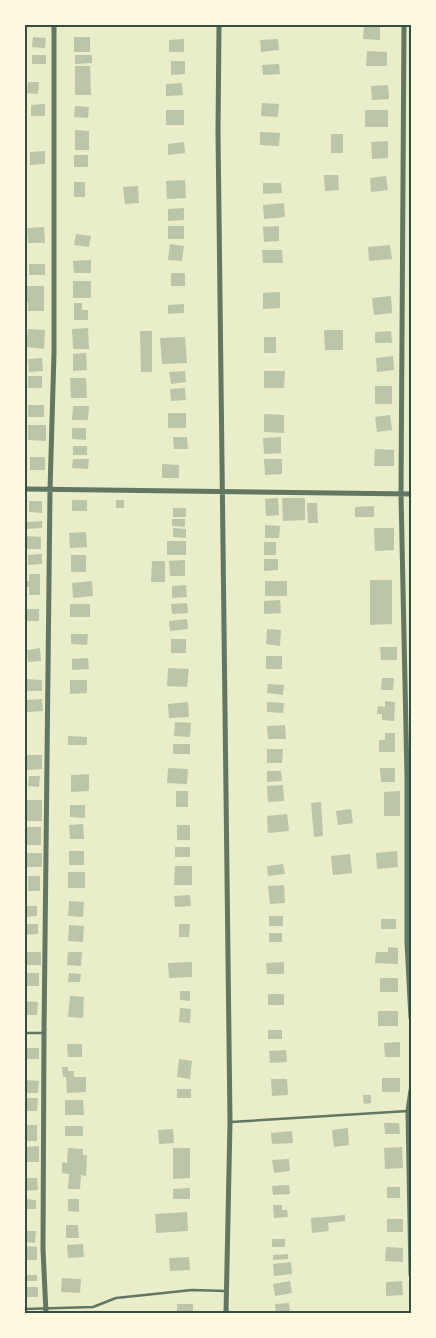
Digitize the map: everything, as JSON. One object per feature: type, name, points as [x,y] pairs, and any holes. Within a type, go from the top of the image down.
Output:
[{"type":"street","points":[[46,1311],[43,1249],[44,1033],[50,490],[54,354],[54,25]]},
{"type":"street","points":[[219,25],[218,132],[230,1122],[226,1313]]},
{"type":"street","points":[[404,25],[402,494],[407,777],[407,942],[411,1018]]},
{"type":"street","points":[[25,490],[411,494]]},
{"type":"street","points":[[411,1090],[408,1111],[411,1275]]},
{"type":"lane","points":[[25,1033],[44,1033]]},
{"type":"lane","points":[[230,1122],[408,1111]]},
{"type":"lane","points":[[25,1309],[46,1311],[93,1308],[116,1298],[192,1290],[226,1291]]},
{"type":"building","points":[[364,26],[380,27],[380,40],[363,39]]},
{"type":"building","points":[[33,37],[46,38],[45,48],[32,47]]},
{"type":"building","points":[[74,37],[90,37],[90,52],[74,52]]},
{"type":"building","points":[[184,39],[184,52],[169,52],[169,40]]},
{"type":"building","points":[[278,39],[279,50],[261,52],[260,40]]},
{"type":"building","points":[[367,51],[387,52],[387,66],[366,66]]},
{"type":"building","points":[[32,55],[46,55],[46,64],[32,64]]},
{"type":"building","points":[[75,55],[92,55],[92,63],[75,64]]},
{"type":"building","points":[[171,61],[185,61],[185,74],[171,75]]},
{"type":"building","points":[[279,64],[280,74],[263,75],[262,65]]},
{"type":"building","points":[[75,66],[90,66],[91,95],[75,95]]},
{"type":"building","points":[[28,82],[39,82],[38,94],[27,93]]},
{"type":"building","points":[[182,83],[183,95],[166,96],[166,84]]},
{"type":"building","points":[[388,85],[389,99],[372,100],[371,86]]},
{"type":"building","points":[[262,103],[279,104],[278,117],[261,116]]},
{"type":"building","points":[[45,104],[45,116],[31,116],[31,105]]},
{"type":"building","points":[[75,106],[89,107],[88,118],[74,117]]},
{"type":"building","points":[[166,110],[184,110],[184,125],[166,125]]},
{"type":"building","points":[[365,110],[388,110],[388,127],[365,127]]},
{"type":"building","points":[[75,130],[89,131],[89,150],[75,150]]},
{"type":"building","points":[[260,132],[280,133],[279,146],[260,145]]},
{"type":"building","points":[[331,134],[343,134],[343,153],[331,153]]},
{"type":"building","points":[[388,141],[388,158],[372,159],[371,142]]},
{"type":"building","points":[[184,142],[185,153],[168,155],[168,144]]},
{"type":"building","points":[[45,151],[45,164],[30,165],[30,152]]},
{"type":"building","points":[[74,155],[88,155],[88,167],[74,167]]},
{"type":"building","points":[[324,175],[338,175],[339,190],[325,191]]},
{"type":"building","points":[[386,176],[388,190],[371,192],[370,178]]},
{"type":"building","points":[[185,180],[186,198],[167,199],[166,181]]},
{"type":"building","points":[[74,182],[85,182],[85,197],[74,197]]},
{"type":"building","points":[[263,183],[281,183],[282,193],[263,194]]},
{"type":"building","points":[[138,186],[139,203],[125,204],[123,187]]},
{"type":"building","points":[[284,203],[285,217],[264,219],[263,205]]},
{"type":"building","points":[[184,208],[184,220],[168,221],[168,209]]},
{"type":"building","points":[[168,226],[184,226],[184,239],[168,239]]},
{"type":"building","points":[[279,226],[279,241],[264,242],[263,227]]},
{"type":"building","points":[[44,227],[45,243],[28,243],[27,228]]},
{"type":"building","points":[[76,234],[91,236],[89,247],[74,245]]},
{"type":"building","points":[[170,244],[184,246],[182,261],[168,260]]},
{"type":"building","points":[[390,245],[392,259],[369,261],[368,247]]},
{"type":"building","points":[[262,250],[282,250],[283,263],[263,263]]},
{"type":"building","points":[[91,260],[91,273],[74,273],[73,261]]},
{"type":"building","points":[[29,264],[45,264],[45,275],[29,275]]},
{"type":"building","points":[[171,273],[185,273],[185,286],[171,286]]},
{"type":"building","points":[[73,281],[91,281],[91,298],[73,298]]},
{"type":"building","points":[[25,286],[44,286],[44,311],[28,311],[28,302],[25,302]]},
{"type":"building","points":[[280,292],[280,308],[263,309],[263,293]]},
{"type":"building","points":[[391,296],[392,313],[374,315],[372,298]]},
{"type":"building","points":[[74,303],[82,303],[82,310],[88,310],[88,320],[74,320]]},
{"type":"building","points":[[184,304],[184,313],[168,314],[168,305]]},
{"type":"building","points":[[88,328],[89,349],[73,349],[72,329]]},
{"type":"building","points":[[28,329],[45,330],[44,349],[26,347]]},
{"type":"building","points":[[324,330],[343,330],[343,350],[325,350]]},
{"type":"building","points":[[140,331],[152,331],[152,372],[141,372]]},
{"type":"building","points":[[391,331],[392,343],[375,343],[375,332]]},
{"type":"building","points":[[185,337],[187,363],[162,364],[160,338]]},
{"type":"building","points":[[264,337],[276,337],[276,353],[264,353]]},
{"type":"building","points":[[86,353],[87,370],[73,371],[73,354]]},
{"type":"building","points":[[393,356],[394,370],[377,372],[376,358]]},
{"type":"building","points":[[42,358],[43,371],[29,372],[28,359]]},
{"type":"building","points":[[185,371],[186,382],[171,384],[169,372]]},
{"type":"building","points":[[264,371],[285,371],[284,388],[264,388]]},
{"type":"building","points":[[28,376],[42,376],[42,388],[28,388]]},
{"type":"building","points":[[70,378],[86,378],[87,398],[71,398]]},
{"type":"building","points":[[375,386],[392,386],[392,404],[375,404]]},
{"type":"building","points":[[185,388],[186,400],[171,401],[170,389]]},
{"type":"building","points":[[28,405],[44,405],[44,417],[28,417]]},
{"type":"building","points":[[73,406],[89,406],[88,420],[72,420]]},
{"type":"building","points":[[168,413],[186,413],[186,428],[168,428]]},
{"type":"building","points":[[264,414],[284,415],[284,433],[264,432]]},
{"type":"building","points":[[390,415],[392,430],[377,432],[375,417]]},
{"type":"building","points":[[28,425],[46,425],[46,441],[28,440]]},
{"type":"building","points":[[72,428],[86,428],[86,440],[72,439]]},
{"type":"building","points":[[173,437],[187,437],[188,449],[174,449]]},
{"type":"building","points":[[281,437],[281,453],[264,454],[263,438]]},
{"type":"building","points":[[73,446],[87,446],[87,455],[73,455]]},
{"type":"building","points":[[375,449],[394,450],[394,466],[374,466]]},
{"type":"building","points":[[30,457],[45,457],[45,470],[30,470]]},
{"type":"building","points":[[73,459],[89,459],[88,469],[72,468]]},
{"type":"building","points":[[264,459],[282,459],[282,474],[265,475]]},
{"type":"building","points":[[162,464],[179,465],[179,478],[162,478]]},
{"type":"building","points":[[278,498],[279,515],[266,516],[265,499]]},
{"type":"building","points":[[282,498],[305,498],[305,520],[283,521]]},
{"type":"building","points":[[72,500],[87,500],[87,511],[72,511]]},
{"type":"building","points":[[116,500],[124,500],[124,508],[116,508]]},
{"type":"building","points":[[29,501],[42,501],[42,513],[29,512]]},
{"type":"building","points":[[307,503],[317,503],[318,523],[308,523]]},
{"type":"building","points":[[374,506],[374,517],[355,517],[355,507]]},
{"type":"building","points":[[173,508],[186,508],[186,517],[173,517]]},
{"type":"building","points":[[172,519],[185,519],[185,527],[172,526]]},
{"type":"building","points":[[42,521],[42,528],[26,529],[26,522]]},
{"type":"building","points":[[265,525],[280,526],[279,538],[265,538]]},
{"type":"building","points":[[173,528],[186,529],[186,538],[173,537]]},
{"type":"building","points":[[374,528],[394,528],[394,550],[375,551]]},
{"type":"building","points":[[86,532],[87,547],[70,548],[69,533]]},
{"type":"building","points":[[25,536],[41,537],[41,549],[25,549]]},
{"type":"building","points":[[167,541],[186,541],[186,555],[167,555]]},
{"type":"building","points":[[264,542],[276,542],[276,555],[264,555]]},
{"type":"building","points":[[42,554],[42,564],[28,565],[28,555]]},
{"type":"building","points":[[71,555],[86,555],[86,572],[71,572]]},
{"type":"building","points":[[264,559],[278,559],[278,570],[264,571]]},
{"type":"building","points":[[185,560],[185,576],[170,576],[169,561]]},
{"type":"building","points":[[152,561],[165,561],[165,582],[151,582]]},
{"type":"building","points":[[29,574],[40,574],[40,595],[29,595],[29,587],[25,587],[25,581],[29,581]]},
{"type":"building","points":[[370,580],[392,580],[392,624],[370,625]]},
{"type":"building","points":[[92,581],[93,596],[73,598],[72,583]]},
{"type":"building","points":[[265,581],[287,581],[287,596],[265,596]]},
{"type":"building","points":[[186,585],[187,597],[172,598],[172,586]]},
{"type":"building","points":[[280,600],[281,613],[264,614],[264,601]]},
{"type":"building","points":[[187,603],[188,613],[172,614],[171,604]]},
{"type":"building","points":[[70,604],[90,604],[90,617],[70,617]]},
{"type":"building","points":[[25,609],[39,609],[39,621],[25,621]]},
{"type":"building","points":[[187,619],[188,629],[170,631],[169,621]]},
{"type":"building","points":[[267,629],[281,630],[280,646],[266,644]]},
{"type":"building","points":[[71,634],[88,634],[87,645],[71,644]]},
{"type":"building","points":[[171,639],[186,639],[186,653],[171,653]]},
{"type":"building","points":[[380,647],[397,647],[397,660],[381,660]]},
{"type":"building","points":[[40,648],[41,661],[28,662],[27,650]]},
{"type":"building","points":[[266,656],[282,656],[282,669],[266,669]]},
{"type":"building","points":[[88,658],[89,669],[72,670],[72,659]]},
{"type":"building","points":[[168,668],[189,669],[187,687],[167,686]]},
{"type":"building","points":[[382,678],[394,678],[393,690],[381,690]]},
{"type":"building","points":[[25,679],[42,680],[42,691],[25,691]]},
{"type":"building","points":[[70,680],[87,680],[87,693],[70,694]]},
{"type":"building","points":[[268,684],[284,685],[283,695],[267,693]]},
{"type":"building","points":[[42,699],[43,711],[27,712],[26,700]]},
{"type":"building","points":[[385,701],[395,702],[394,721],[382,720],[382,714],[377,714],[378,706],[385,707]]},
{"type":"building","points":[[188,702],[189,717],[169,718],[168,704]]},
{"type":"building","points":[[267,702],[284,703],[283,713],[267,712]]},
{"type":"building","points":[[175,722],[191,723],[190,737],[174,736]]},
{"type":"building","points":[[285,725],[286,739],[268,739],[267,726]]},
{"type":"building","points":[[385,733],[395,733],[395,752],[379,752],[379,740],[385,740]]},
{"type":"building","points":[[68,736],[87,737],[87,745],[68,745]]},
{"type":"building","points":[[173,744],[190,744],[190,754],[173,754]]},
{"type":"building","points":[[267,749],[283,749],[282,763],[267,763]]},
{"type":"building","points":[[26,755],[42,755],[42,769],[26,770]]},
{"type":"building","points":[[168,768],[188,769],[187,784],[167,783]]},
{"type":"building","points":[[380,768],[395,768],[395,782],[381,782]]},
{"type":"building","points":[[267,771],[281,771],[282,781],[267,782]]},
{"type":"building","points":[[89,774],[89,791],[71,792],[71,775]]},
{"type":"building","points":[[29,776],[40,776],[39,787],[28,786]]},
{"type":"building","points":[[283,785],[284,801],[268,802],[267,786]]},
{"type":"building","points":[[176,791],[188,791],[188,807],[176,807]]},
{"type":"building","points":[[400,791],[400,816],[384,816],[384,792]]},
{"type":"building","points":[[25,800],[42,800],[42,821],[25,821]]},
{"type":"building","points":[[321,802],[323,836],[314,837],[311,803]]},
{"type":"building","points":[[70,805],[85,805],[85,818],[70,817]]},
{"type":"building","points":[[351,809],[353,823],[338,825],[336,811]]},
{"type":"building","points":[[287,814],[289,831],[268,833],[267,816]]},
{"type":"building","points":[[83,824],[84,839],[70,839],[69,825]]},
{"type":"building","points":[[177,825],[190,825],[190,840],[177,840]]},
{"type":"building","points":[[25,827],[41,827],[41,845],[25,845]]},
{"type":"building","points":[[175,847],[190,847],[190,857],[175,857]]},
{"type":"building","points":[[69,851],[84,851],[84,865],[69,865]]},
{"type":"building","points":[[397,851],[398,867],[377,869],[376,853]]},
{"type":"building","points":[[25,853],[42,853],[42,867],[25,867]]},
{"type":"building","points":[[350,854],[352,873],[333,875],[331,856]]},
{"type":"building","points":[[283,864],[285,874],[268,876],[267,866]]},
{"type":"building","points":[[175,866],[192,866],[192,885],[174,885]]},
{"type":"building","points":[[68,872],[85,872],[85,888],[68,888]]},
{"type":"building","points":[[28,876],[40,876],[40,891],[28,891]]},
{"type":"building","points":[[284,885],[285,903],[270,904],[268,886]]},
{"type":"building","points":[[190,895],[191,906],[175,907],[174,896]]},
{"type":"building","points":[[69,901],[84,902],[83,917],[68,916]]},
{"type":"building","points":[[25,906],[37,906],[37,916],[25,917]]},
{"type":"building","points":[[269,916],[283,916],[283,926],[269,926]]},
{"type":"building","points":[[381,919],[396,919],[396,929],[381,929]]},
{"type":"building","points":[[25,924],[38,924],[38,934],[25,935]]},
{"type":"building","points":[[179,924],[190,924],[189,937],[179,937]]},
{"type":"building","points":[[69,925],[84,926],[83,942],[68,941]]},
{"type":"building","points":[[269,933],[282,933],[282,942],[269,942]]},
{"type":"building","points":[[388,947],[398,948],[398,964],[375,963],[376,952],[388,952]]},
{"type":"building","points":[[25,952],[41,952],[41,965],[25,965]]},
{"type":"building","points":[[68,952],[82,952],[81,966],[67,965]]},
{"type":"building","points":[[192,962],[192,977],[169,978],[168,963]]},
{"type":"building","points":[[284,962],[284,974],[267,974],[266,963]]},
{"type":"building","points":[[25,973],[39,973],[39,986],[25,986]]},
{"type":"building","points":[[69,973],[81,974],[80,982],[68,982]]},
{"type":"building","points":[[380,978],[398,978],[398,992],[380,992]]},
{"type":"building","points":[[180,991],[190,991],[190,1001],[180,1000]]},
{"type":"building","points":[[268,994],[284,994],[284,1005],[268,1005]]},
{"type":"building","points":[[70,996],[84,997],[83,1018],[68,1017]]},
{"type":"building","points":[[25,1001],[38,1002],[37,1015],[25,1015]]},
{"type":"building","points":[[180,1008],[191,1009],[190,1023],[179,1022]]},
{"type":"building","points":[[378,1011],[398,1011],[398,1026],[378,1026]]},
{"type":"building","points":[[268,1030],[282,1030],[282,1039],[268,1039]]},
{"type":"building","points":[[400,1042],[400,1057],[385,1057],[384,1043]]},
{"type":"building","points":[[67,1044],[82,1044],[82,1057],[68,1057]]},
{"type":"building","points":[[25,1048],[39,1048],[39,1059],[25,1059]]},
{"type":"building","points":[[286,1050],[287,1062],[270,1063],[269,1051]]},
{"type":"building","points":[[179,1059],[192,1061],[190,1079],[177,1077]]},
{"type":"building","points":[[62,1067],[68,1067],[68,1071],[74,1071],[74,1077],[86,1077],[86,1092],[67,1093],[66,1077],[63,1077]]},
{"type":"building","points":[[382,1078],[400,1078],[400,1092],[382,1092]]},
{"type":"building","points":[[271,1079],[287,1079],[288,1095],[272,1096]]},
{"type":"building","points":[[25,1080],[39,1081],[38,1093],[25,1093]]},
{"type":"building","points":[[177,1089],[191,1089],[191,1098],[177,1098]]},
{"type":"building","points":[[363,1095],[371,1095],[371,1103],[364,1104]]},
{"type":"building","points":[[25,1098],[38,1098],[37,1111],[25,1111]]},
{"type":"building","points":[[65,1100],[83,1100],[84,1115],[65,1115]]},
{"type":"building","points":[[384,1123],[399,1123],[400,1134],[385,1134]]},
{"type":"building","points":[[25,1125],[37,1125],[37,1141],[25,1141]]},
{"type":"building","points":[[65,1126],[83,1126],[83,1136],[65,1136]]},
{"type":"building","points":[[348,1128],[349,1145],[334,1147],[332,1130]]},
{"type":"building","points":[[173,1129],[174,1143],[159,1144],[158,1130]]},
{"type":"building","points":[[292,1131],[293,1143],[272,1144],[271,1133]]},
{"type":"building","points":[[39,1146],[39,1162],[25,1162],[25,1147]]},
{"type":"building","points":[[402,1147],[403,1168],[385,1169],[384,1148]]},
{"type":"building","points":[[68,1148],[83,1149],[83,1155],[87,1155],[86,1176],[81,1175],[80,1189],[68,1189],[69,1174],[62,1173],[62,1162],[67,1163]]},
{"type":"building","points":[[173,1148],[190,1148],[190,1178],[173,1179]]},
{"type":"building","points":[[289,1159],[290,1171],[274,1173],[272,1160]]},
{"type":"building","points":[[25,1178],[37,1178],[38,1190],[25,1191]]},
{"type":"building","points":[[289,1185],[290,1194],[273,1195],[272,1186]]},
{"type":"building","points":[[387,1187],[400,1187],[400,1198],[387,1198]]},
{"type":"building","points":[[190,1188],[190,1199],[173,1199],[173,1189]]},
{"type":"building","points":[[25,1199],[36,1200],[36,1209],[25,1209]]},
{"type":"building","points":[[68,1199],[79,1199],[79,1212],[68,1211]]},
{"type":"building","points":[[273,1205],[282,1205],[282,1210],[287,1210],[288,1217],[274,1218]]},
{"type":"building","points":[[187,1212],[188,1231],[156,1233],[155,1214]]},
{"type":"building","points":[[345,1215],[345,1221],[328,1223],[329,1231],[312,1233],[311,1218]]},
{"type":"building","points":[[387,1219],[403,1219],[403,1232],[387,1232]]},
{"type":"building","points":[[66,1225],[78,1225],[79,1238],[66,1238]]},
{"type":"building","points":[[25,1231],[36,1231],[35,1243],[25,1242]]},
{"type":"building","points":[[272,1239],[285,1239],[285,1247],[272,1247]]},
{"type":"building","points":[[83,1244],[84,1257],[68,1258],[67,1245]]},
{"type":"building","points":[[25,1246],[37,1247],[37,1260],[25,1260]]},
{"type":"building","points":[[386,1247],[403,1248],[403,1262],[385,1261]]},
{"type":"building","points":[[288,1254],[288,1259],[273,1260],[273,1255]]},
{"type":"building","points":[[189,1257],[190,1270],[170,1271],[169,1258]]},
{"type":"building","points":[[291,1262],[292,1274],[274,1276],[273,1264]]},
{"type":"building","points":[[25,1275],[37,1275],[37,1281],[25,1281]]},
{"type":"building","points":[[62,1278],[81,1279],[80,1293],[61,1292]]},
{"type":"building","points":[[290,1281],[292,1293],[275,1296],[273,1284]]},
{"type":"building","points":[[402,1281],[403,1295],[386,1296],[386,1282]]},
{"type":"building","points":[[25,1287],[38,1287],[38,1297],[25,1297]]},
{"type":"building","points":[[289,1303],[290,1313],[276,1313],[275,1304]]},
{"type":"building","points":[[177,1304],[193,1304],[193,1313],[177,1313]]}]
